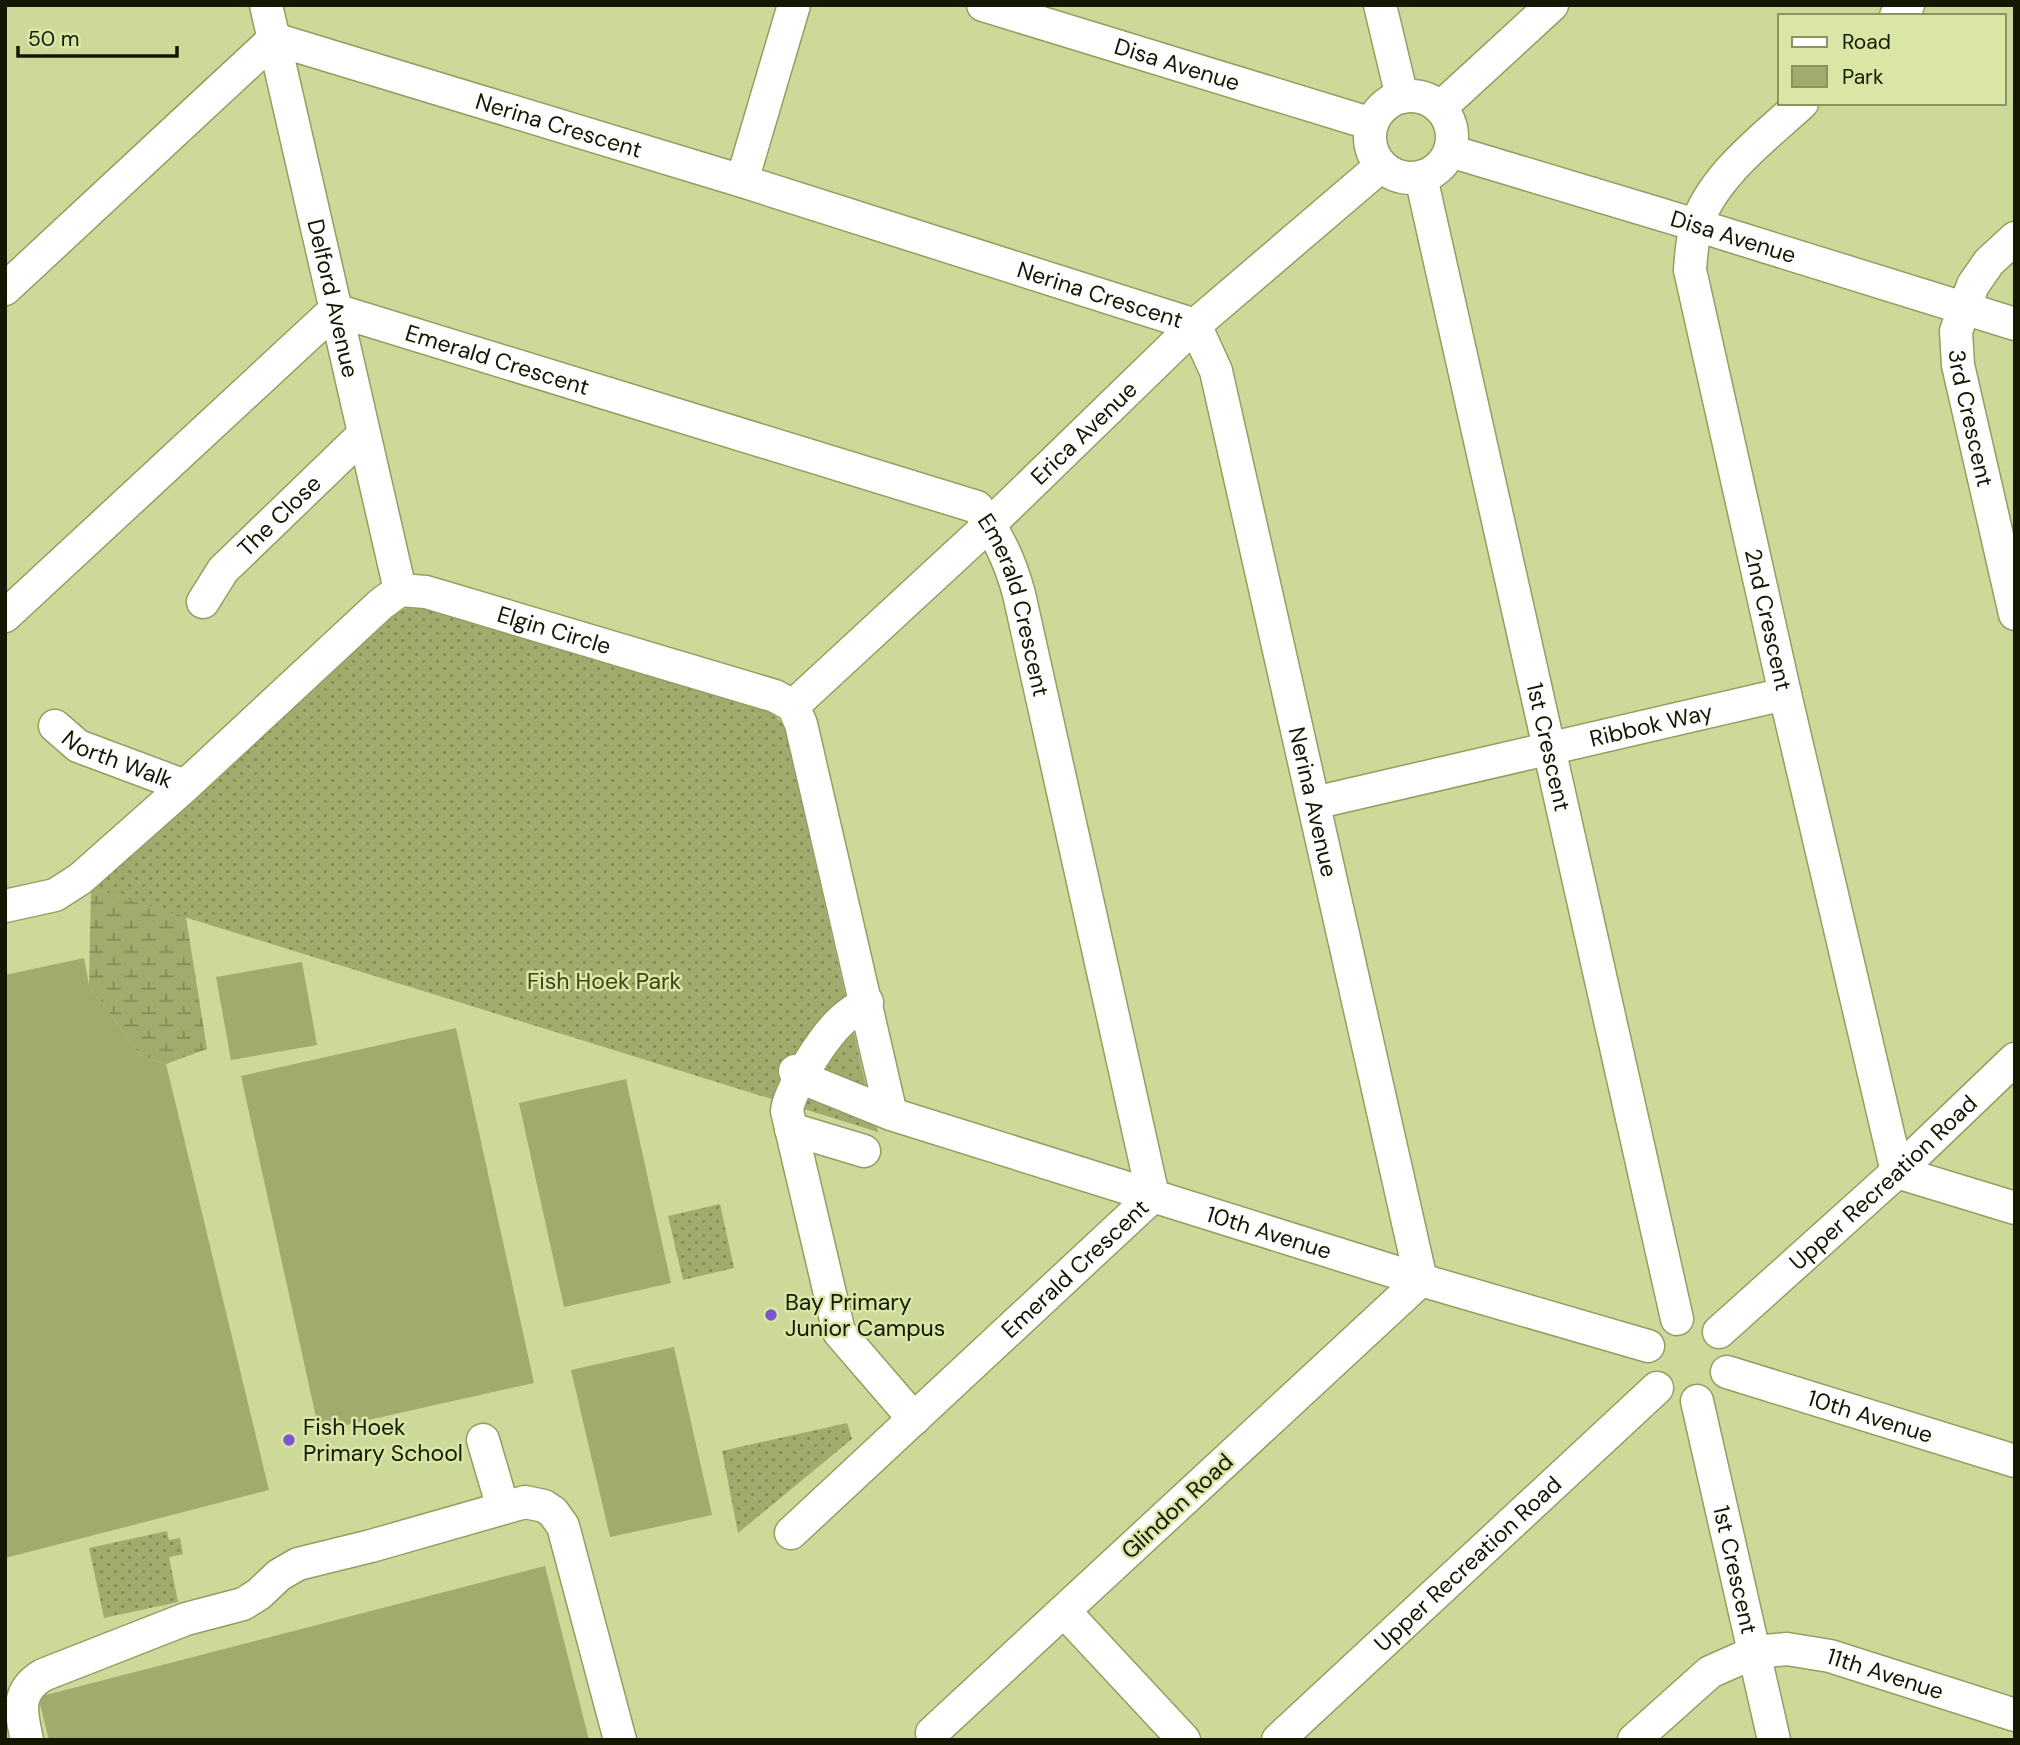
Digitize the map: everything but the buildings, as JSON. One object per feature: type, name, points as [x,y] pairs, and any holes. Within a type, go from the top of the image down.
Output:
[{"type":"street","name":"Delford Avenue","points":[[267,5],[400,590]]},
{"type":"street","points":[[742,181],[794,5]]},
{"type":"street","name":"Disa Avenue","points":[[983,5],[1372,124]]},
{"type":"street","points":[[1380,5],[1402,97]]},
{"type":"street","points":[[1440,108],[1552,5]]},
{"type":"street","name":"Nerina Crescent","points":[[274,39],[742,181],[1195,325]]},
{"type":"street","points":[[5,289],[274,39]]},
{"type":"street","points":[[1416,96],[1429,100],[1447,117],[1451,128],[1450,151],[1438,168],[1421,177],[1400,177],[1381,166],[1371,146],[1372,124],[1384,106],[1402,97],[1416,96]]},
{"type":"street","name":"2nd Crescent","points":[[1800,105],[1724,178],[1696,225],[1690,270],[1785,694],[1897,1172]]},
{"type":"street","name":"Disa Avenue","points":[[1450,151],[2015,324]]},
{"type":"street","name":"Erica Avenue","points":[[793,706],[990,524],[1195,325],[1381,166]]},
{"type":"street","name":"1st Crescent","points":[[1421,177],[1677,1319]]},
{"type":"street","name":"3rd Crescent","points":[[2015,238],[1989,262],[1973,285],[1956,331],[1958,365],[2015,614]]},
{"type":"street","points":[[5,616],[335,310]]},
{"type":"street","name":"Emerald Crescent","points":[[335,310],[977,507],[990,524],[1010,563],[1153,1196],[791,1533]]},
{"type":"street","name":"Nerina Avenue","points":[[1195,325],[1216,371],[1421,1280]]},
{"type":"street","name":"The Close","points":[[203,602],[223,570],[363,435]]},
{"type":"street","points":[[5,906],[55,895],[65,889],[185,786],[381,604],[400,590]]},
{"type":"street","name":"Elgin Circle","points":[[400,590],[426,592],[775,696],[793,706]]},
{"type":"street","name":"Ribbok Way","points":[[1314,803],[1785,694]]},
{"type":"street","points":[[793,706],[801,724],[891,1114]]},
{"type":"street","name":"North Walk","points":[[55,726],[78,746],[185,786]]},
{"type":"street","points":[[867,1002],[839,1023],[798,1074],[788,1100],[787,1111],[839,1332],[914,1419]]},
{"type":"street","name":"Upper Recreation Road","points":[[1719,1332],[1897,1172],[2015,1059]]},
{"type":"street","name":"10th Avenue","points":[[798,1074],[891,1114],[1421,1280],[1648,1346]]},
{"type":"street","points":[[791,1129],[864,1151]]},
{"type":"street","points":[[1897,1172],[2015,1208]]},
{"type":"street","name":"Glindon Road","points":[[932,1733],[1421,1280]]},
{"type":"street","points":[[1677,1319],[1700,1320],[1719,1332],[1728,1351],[1727,1372],[1721,1385],[1710,1395],[1697,1401],[1671,1399],[1657,1388],[1646,1369],[1648,1346],[1654,1334],[1677,1319]]},
{"type":"street","name":"10th Avenue","points":[[1727,1372],[2015,1461]]},
{"type":"street","name":"Upper Recreation Road","points":[[1278,1740],[1657,1388]]},
{"type":"street","name":"1st Crescent","points":[[1697,1401],[1774,1740]]},
{"type":"street","points":[[483,1440],[503,1508]]},
{"type":"street","points":[[27,1740],[22,1701],[32,1682],[43,1675],[186,1619],[243,1604],[259,1594],[279,1575],[298,1564],[533,1502],[553,1512],[563,1526],[621,1740]]},
{"type":"street","points":[[1064,1611],[1184,1740]]},
{"type":"street","name":"11th Avenue","points":[[1634,1740],[1710,1672],[1755,1653],[1800,1650],[1830,1656],[2015,1714]]},
{"type":"green space","name":"Fish Hoek Park","points":[[418,604],[764,705],[784,725],[878,1132],[91,888],[396,612]]},
{"type":"green space","points":[[91,888],[186,917],[207,1049],[166,1064],[140,1055],[89,985]]},
{"type":"green space","points":[[84,958],[89,985],[140,1055],[166,1064],[269,1490],[5,1558],[5,975]]},
{"type":"green space","points":[[302,962],[317,1045],[231,1060],[216,977]]},
{"type":"green space","points":[[456,1028],[534,1383],[319,1431],[241,1076]]},
{"type":"green space","points":[[626,1079],[671,1283],[564,1307],[519,1103]]},
{"type":"green space","points":[[720,1204],[734,1268],[683,1280],[668,1216]]},
{"type":"green space","points":[[674,1347],[712,1515],[610,1537],[571,1370]]},
{"type":"green space","points":[[847,1423],[852,1439],[738,1533],[722,1451]]},
{"type":"green space","points":[[167,1531],[169,1540],[180,1538],[183,1554],[169,1557],[178,1602],[104,1618],[89,1548]]},
{"type":"green space","points":[[545,1566],[589,1740],[49,1740],[38,1697]]},
{"type":"place","name":"Bay Primary Junior Campus","points":[[771,1315]]},
{"type":"place","name":"Fish Hoek Primary School","points":[[289,1440]]}]
